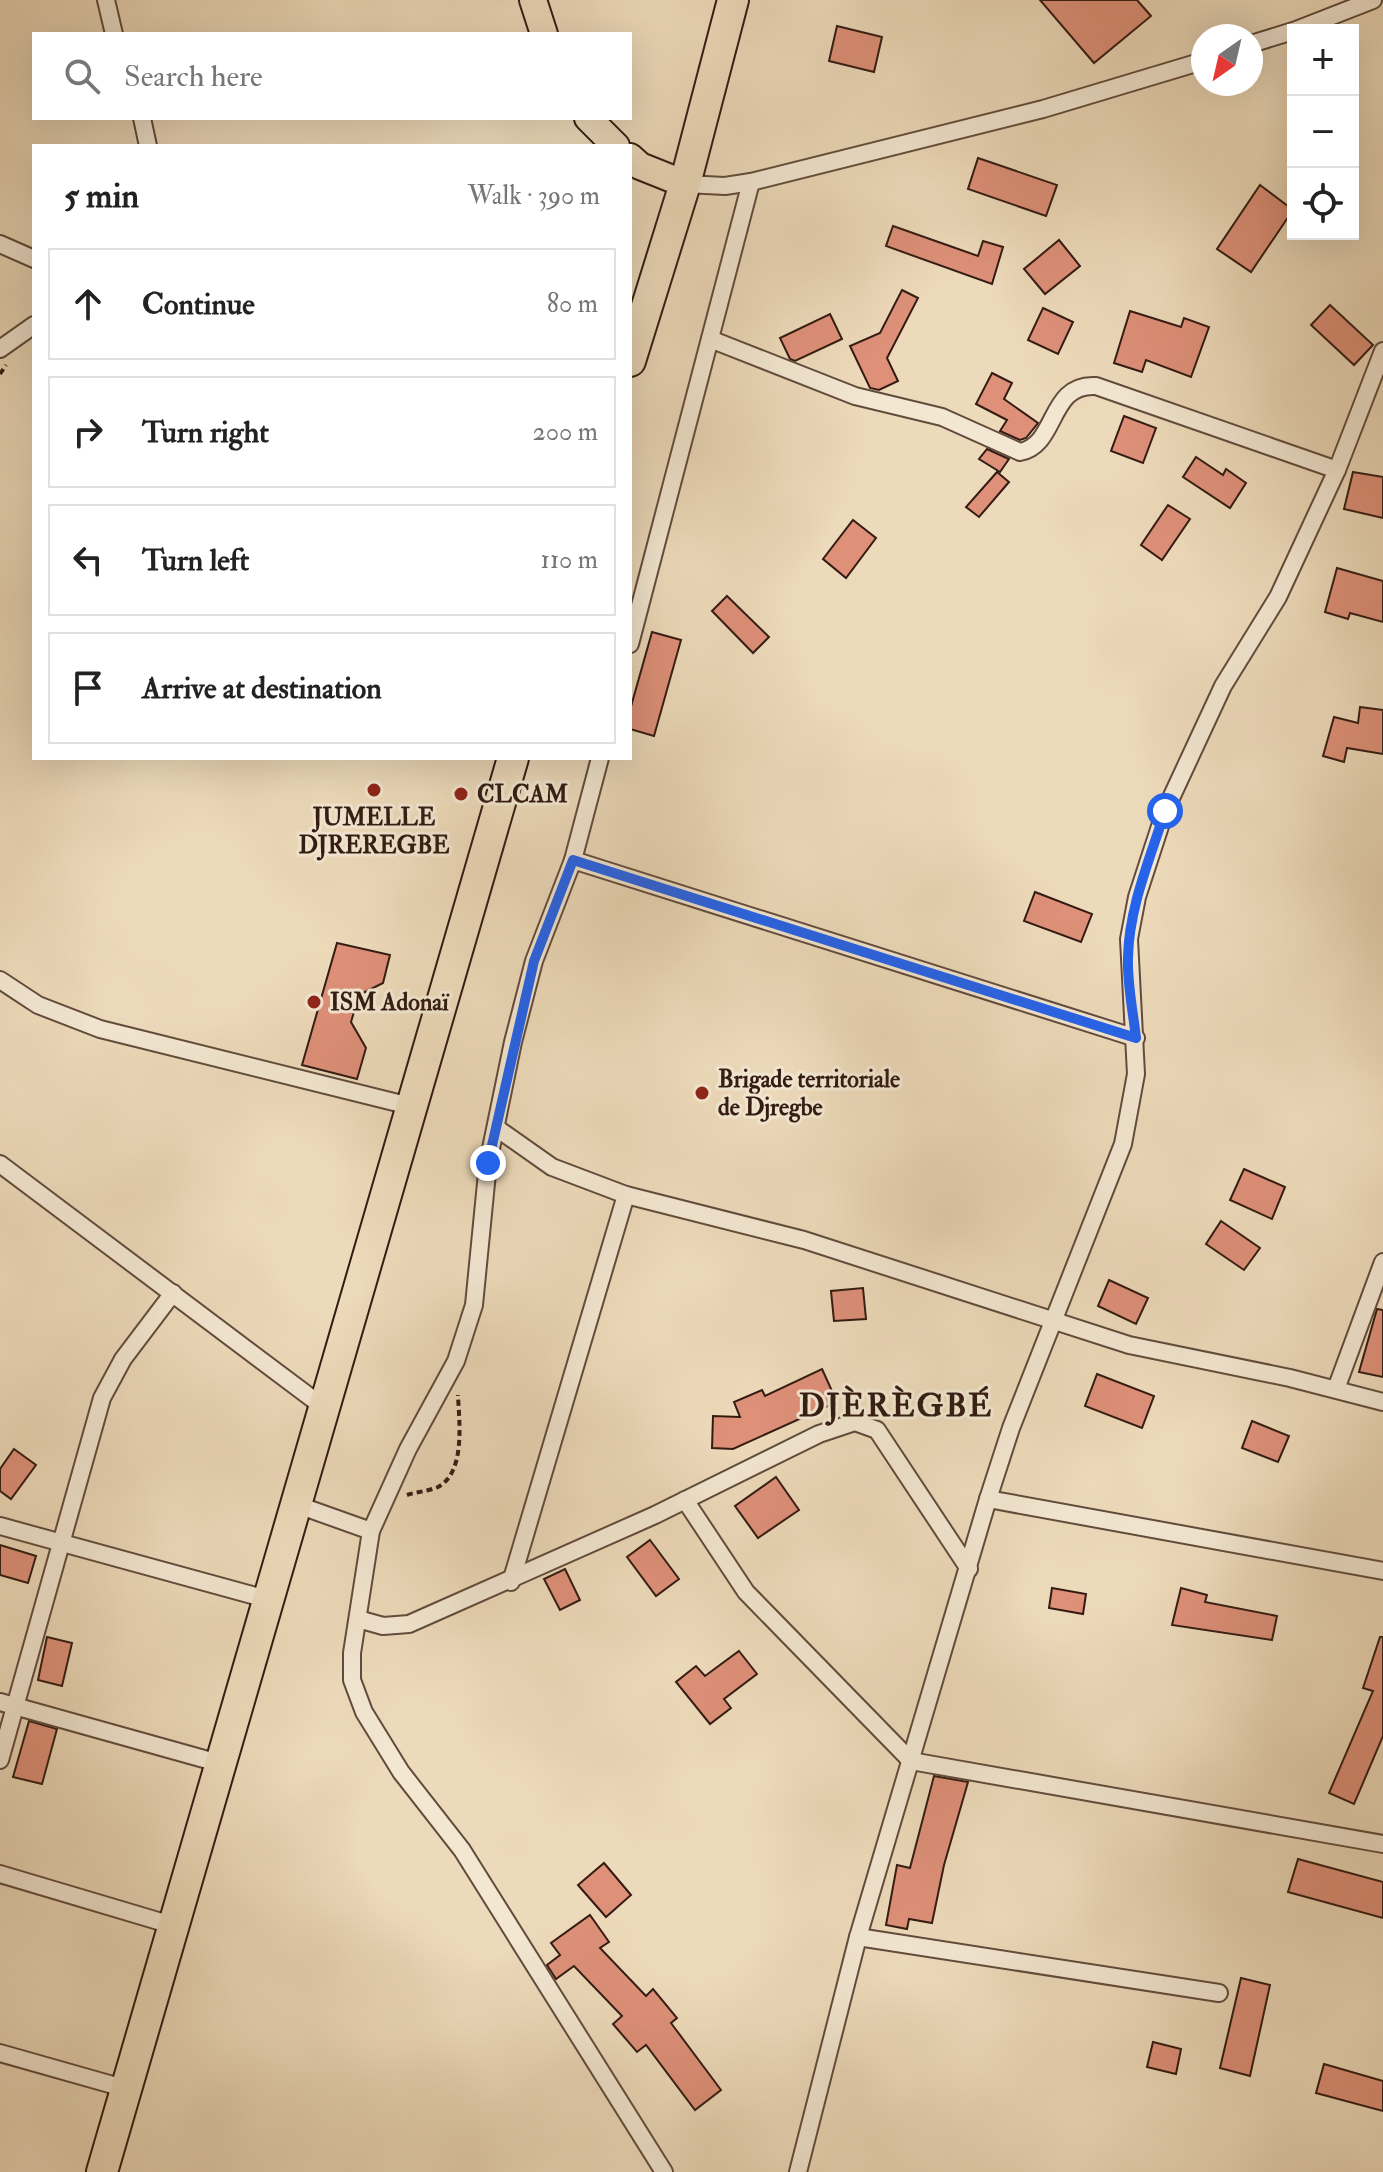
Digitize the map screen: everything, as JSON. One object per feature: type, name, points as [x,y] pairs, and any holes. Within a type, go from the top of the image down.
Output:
[{"type":"highway","points":[[632,355],[685,184],[733,0]]},
{"type":"highway","points":[[102,2172],[512,760]]},
{"type":"main road","points":[[533,0],[543,32]]},
{"type":"main road","points":[[590,120],[614,144]]},
{"type":"main road","points":[[632,159],[640,166],[685,184]]},
{"type":"street","points":[[106,0],[114,32]]},
{"type":"street","points":[[1310,24],[1373,0]]},
{"type":"street","points":[[1263,40],[1287,32]]},
{"type":"street","points":[[685,184],[725,186],[751,182],[1043,109],[1191,65]]},
{"type":"street","points":[[142,120],[148,144]]},
{"type":"street","points":[[632,636],[751,182]]},
{"type":"street","points":[[0,244],[32,258]]},
{"type":"street","points":[[0,349],[32,326]]},
{"type":"street","points":[[710,339],[855,396],[942,417],[1020,452],[1036,444],[1069,393],[1079,385],[1096,386],[1337,470]]},
{"type":"street","points":[[798,2172],[858,1937],[988,1499],[1011,1428],[1123,1144],[1134,1086],[1136,1038],[1129,982],[1129,939],[1137,897],[1165,811],[1192,748],[1223,686],[1278,597],[1337,470],[1383,351]]},
{"type":"street","points":[[599,760],[573,860],[534,961],[513,1042],[498,1129],[488,1163],[474,1305],[456,1361],[430,1406],[371,1531],[352,1680],[364,1712],[401,1772],[462,1850],[664,2172]]},
{"type":"street","points":[[573,860],[1136,1038]]},
{"type":"street","points":[[0,980],[38,1005],[100,1029],[414,1107]]},
{"type":"street","points":[[498,1129],[552,1167],[626,1195],[804,1240],[1129,1345],[1383,1402]]},
{"type":"street","points":[[0,1164],[326,1409]]},
{"type":"street","points":[[511,1582],[626,1195]]},
{"type":"street","points":[[1336,1389],[1383,1262]]},
{"type":"street","points":[[0,1760],[8,1704],[63,1543],[102,1398],[123,1359],[173,1293]]},
{"type":"street","points":[[358,1619],[383,1626],[409,1624],[511,1582],[819,1434],[855,1422],[865,1423],[877,1430],[969,1569]]},
{"type":"street","points":[[988,1499],[1383,1571]]},
{"type":"street","points":[[685,1500],[746,1592],[911,1761],[1383,1844]]},
{"type":"street","points":[[298,1505],[371,1531]]},
{"type":"street","points":[[0,1526],[270,1600]]},
{"type":"street","points":[[8,1704],[222,1764]]},
{"type":"street","points":[[0,1874],[175,1926]]},
{"type":"street","points":[[858,1937],[1219,1993]]},
{"type":"street","points":[[0,2053],[127,2089]]},
{"type":"path","points":[[385,1501],[439,1487],[456,1464],[459,1423],[456,1361]]},
{"type":"building","points":[[1040,0],[1137,0],[1151,16],[1094,63]]},
{"type":"building","points":[[837,26],[882,37],[874,72],[829,61]]},
{"type":"building","points":[[978,158],[1057,185],[1046,216],[968,189]]},
{"type":"building","points":[[1260,185],[1287,205],[1287,219],[1251,272],[1217,249]]},
{"type":"building","points":[[893,226],[978,256],[983,241],[1003,247],[992,284],[886,246]]},
{"type":"building","points":[[1059,240],[1080,266],[1045,294],[1024,269]]},
{"type":"building","points":[[902,290],[918,298],[887,358],[898,381],[879,390],[870,388],[850,346],[880,333]]},
{"type":"building","points":[[1330,305],[1373,345],[1354,365],[1311,325]]},
{"type":"building","points":[[1043,308],[1073,322],[1058,354],[1028,340]]},
{"type":"building","points":[[1130,311],[1181,327],[1184,318],[1209,327],[1191,377],[1146,360],[1142,372],[1114,363]]},
{"type":"building","points":[[830,314],[842,339],[795,361],[790,359],[780,338]]},
{"type":"building","points":[[992,373],[1012,383],[1004,399],[1038,423],[1026,438],[1020,440],[1000,431],[1007,420],[976,404]]},
{"type":"building","points":[[1124,416],[1156,428],[1143,463],[1111,451]]},
{"type":"building","points":[[987,449],[1009,459],[1000,472],[979,459]]},
{"type":"building","points":[[1196,457],[1223,475],[1226,469],[1246,483],[1230,508],[1183,477]]},
{"type":"building","points":[[997,472],[1009,482],[979,517],[966,507]]},
{"type":"building","points":[[1353,472],[1383,477],[1383,518],[1344,509]]},
{"type":"building","points":[[1168,505],[1190,519],[1162,560],[1141,545]]},
{"type":"building","points":[[853,520],[876,538],[846,578],[823,559]]},
{"type":"building","points":[[1337,568],[1383,581],[1383,622],[1350,613],[1348,619],[1325,612]]},
{"type":"building","points":[[727,596],[769,637],[753,653],[712,611]]},
{"type":"building","points":[[652,632],[681,640],[654,736],[632,730],[632,703]]},
{"type":"building","points":[[1360,707],[1383,710],[1383,754],[1347,748],[1344,762],[1323,756],[1334,717],[1358,723]]},
{"type":"building","points":[[1035,892],[1092,914],[1081,942],[1024,921]]},
{"type":"building","points":[[337,943],[390,955],[383,983],[359,995],[351,1022],[366,1048],[357,1079],[302,1065]]},
{"type":"building","points":[[1244,1169],[1285,1187],[1272,1219],[1230,1200]]},
{"type":"building","points":[[1221,1221],[1260,1248],[1244,1270],[1206,1244]]},
{"type":"building","points":[[1109,1280],[1148,1298],[1136,1324],[1098,1306]]},
{"type":"building","points":[[863,1288],[866,1319],[834,1321],[831,1291]]},
{"type":"building","points":[[1377,1309],[1383,1310],[1383,1377],[1359,1372]]},
{"type":"building","points":[[822,1369],[837,1402],[733,1449],[712,1448],[713,1416],[740,1417],[734,1402],[762,1390],[765,1396]]},
{"type":"building","points":[[1097,1374],[1154,1396],[1142,1428],[1085,1406]]},
{"type":"building","points":[[1252,1421],[1289,1436],[1278,1462],[1242,1448]]},
{"type":"building","points":[[14,1449],[36,1465],[11,1499],[0,1491],[0,1469]]},
{"type":"building","points":[[776,1477],[799,1510],[758,1538],[735,1506]]},
{"type":"building","points":[[650,1540],[679,1579],[656,1596],[627,1557]]},
{"type":"building","points":[[0,1545],[36,1556],[28,1583],[0,1575]]},
{"type":"building","points":[[565,1569],[580,1600],[560,1610],[544,1579]]},
{"type":"building","points":[[1052,1588],[1086,1594],[1083,1614],[1049,1608]]},
{"type":"building","points":[[1181,1588],[1207,1595],[1205,1602],[1277,1616],[1272,1640],[1172,1625]]},
{"type":"building","points":[[47,1637],[72,1643],[62,1686],[38,1680]]},
{"type":"building","points":[[1380,1637],[1383,1637],[1383,1736],[1354,1804],[1329,1793],[1373,1691],[1363,1688]]},
{"type":"building","points":[[739,1651],[757,1674],[724,1699],[731,1708],[710,1724],[676,1682],[696,1666],[705,1676]]},
{"type":"building","points":[[29,1721],[57,1729],[42,1784],[13,1777]]},
{"type":"building","points":[[934,1776],[968,1782],[944,1865],[932,1923],[909,1919],[907,1929],[886,1925],[897,1865],[910,1868]]},
{"type":"building","points":[[1298,1859],[1383,1882],[1383,1918],[1288,1892]]},
{"type":"building","points":[[604,1863],[631,1895],[606,1917],[578,1885]]},
{"type":"building","points":[[590,1915],[609,1942],[600,1948],[646,1996],[653,1989],[677,2018],[671,2023],[721,2090],[695,2110],[646,2045],[637,2052],[613,2024],[622,2016],[574,1966],[556,1979],[547,1965],[560,1955],[551,1943]]},
{"type":"building","points":[[1241,1978],[1270,1985],[1250,2076],[1220,2068]]},
{"type":"building","points":[[1153,2042],[1181,2049],[1176,2074],[1147,2067]]},
{"type":"building","points":[[1324,2064],[1383,2081],[1383,2111],[1316,2093]]},
{"type":"place","name":"JUMELLE DJREREGBE","points":[[374,790]]},
{"type":"place","name":"CLCAM","points":[[461,794]]},
{"type":"place","name":"ISM Adonaï","points":[[314,1002]]},
{"type":"place","name":"Brigade territoriale de Djregbe","points":[[702,1093]]},
{"type":"district","name":"DJÈRÈGBÉ","points":[[896,1405]]},
{"type":"route","points":[[488,1163],[498,1129],[513,1042],[534,961],[573,860],[1136,1038],[1127,960],[1129,939],[1137,897],[1165,811]]}]
